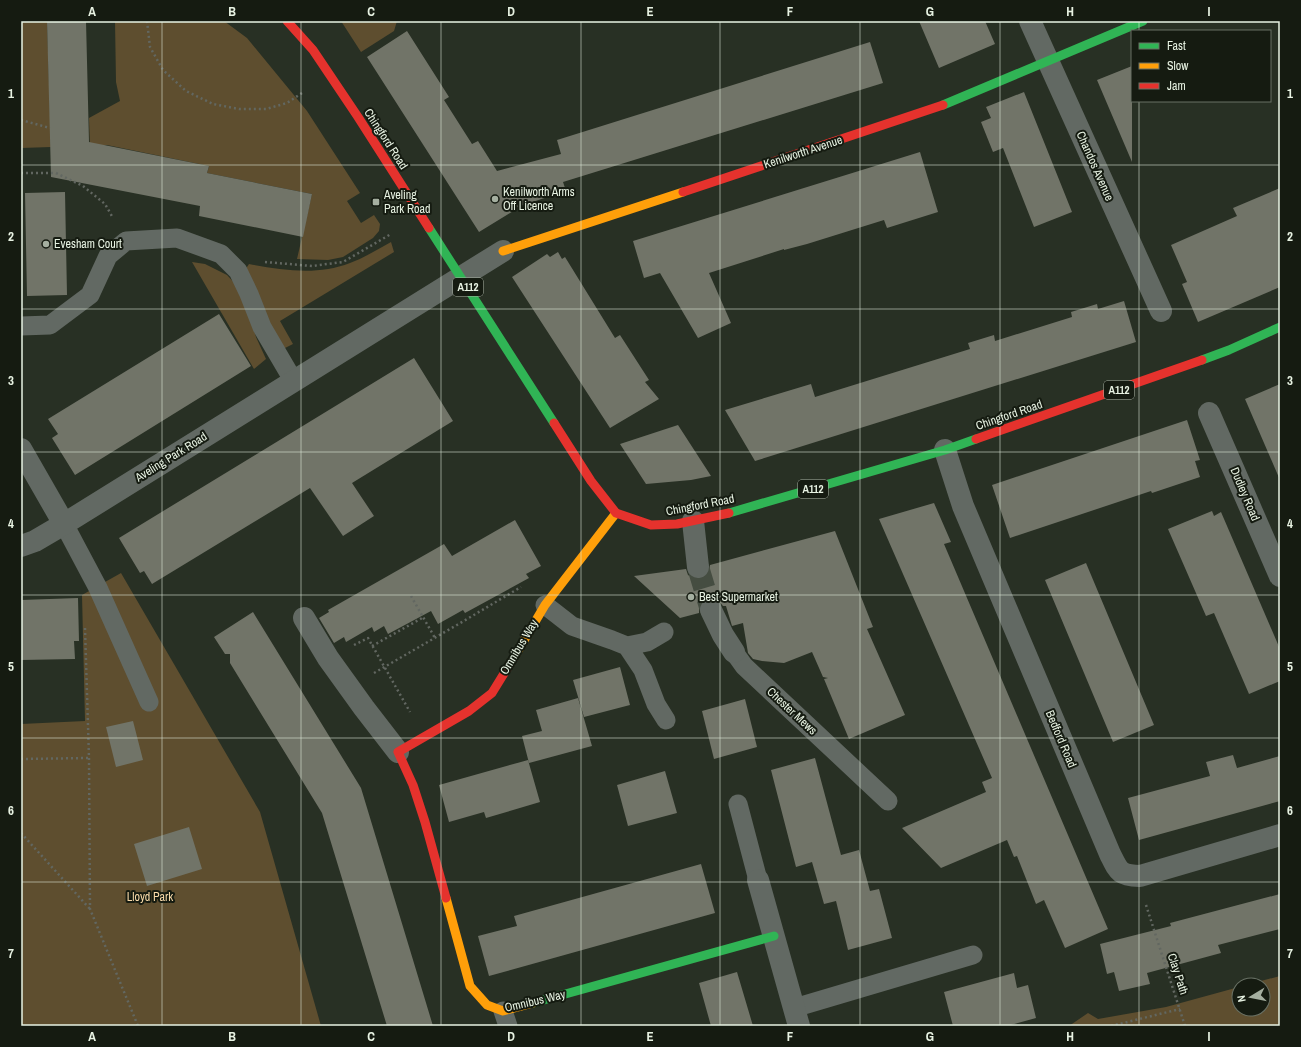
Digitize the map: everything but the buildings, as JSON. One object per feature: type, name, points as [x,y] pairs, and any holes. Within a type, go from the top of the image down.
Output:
[{"type":"street","name":"Chingford Road","points":[[287,21],[313,50],[358,117],[462,277],[568,447],[591,480],[616,513],[651,525],[677,524],[732,512],[945,450],[1187,366],[1229,350],[1280,327]]},
{"type":"street","name":"Chandos Avenue","points":[[1030,21],[1047,62],[1161,311]]},
{"type":"street","name":"Kenilworth Avenue","points":[[462,277],[503,251],[938,107],[1143,21]]},
{"type":"street","name":"Aveling Park Road","points":[[21,546],[35,541],[64,524],[293,380],[462,277]]},
{"type":"street","name":"Dudley Road","points":[[1209,413],[1280,576]]},
{"type":"street","points":[[21,449],[64,524]]},
{"type":"street","name":"Bedford Road","points":[[945,450],[963,506],[1110,854],[1118,869],[1126,876],[1140,876],[1280,835]]},
{"type":"street","name":"Omnibus Way","points":[[398,752],[470,711],[492,693],[545,605],[616,513]]},
{"type":"street","points":[[693,521],[698,567]]},
{"type":"street","name":"Chester Mews","points":[[711,610],[723,635],[734,652]]},
{"type":"street","name":"Omnibus Way","points":[[304,618],[328,658],[349,688],[398,752],[413,785],[425,822],[470,986],[487,1005],[506,1018],[774,936]]},
{"type":"street","points":[[758,880],[797,1017]]},
{"type":"lane","points":[[21,326],[50,325],[90,295],[108,256],[126,241],[177,238],[221,254],[238,271],[262,327],[293,380]]},
{"type":"lane","points":[[64,524],[98,588],[149,702]]},
{"type":"lane","points":[[545,605],[572,626],[627,646],[646,642],[664,632]]},
{"type":"lane","points":[[627,646],[642,670],[656,704],[666,720]]},
{"type":"lane","name":"Chester Mews","points":[[734,652],[744,666],[888,801]]},
{"type":"lane","points":[[738,804],[758,880]]},
{"type":"lane","points":[[797,1017],[973,955]]},
{"type":"path","points":[[147,21],[150,47],[163,70],[186,91],[213,104],[239,109],[266,110],[287,103],[302,93]]},
{"type":"path","points":[[21,120],[50,128]]},
{"type":"path","points":[[21,173],[56,173],[83,186],[105,204],[126,241]]},
{"type":"path","points":[[221,254],[275,263],[312,266],[343,262],[391,234]]},
{"type":"path","points":[[349,688],[522,586]]},
{"type":"path","points":[[411,596],[435,638]]},
{"type":"path","points":[[372,646],[398,630],[424,617]]},
{"type":"path","points":[[84,622],[89,758],[90,909]]},
{"type":"path","points":[[328,658],[368,638],[424,737]]},
{"type":"path","points":[[21,759],[89,758]]},
{"type":"path","points":[[21,833],[90,909],[138,1026]]},
{"type":"path","name":"Clay Path","points":[[1112,1026],[1180,1009],[1147,908],[1140,876]]},
{"type":"path","points":[[1180,1009],[1184,1026]]},
{"type":"green space","points":[[21,21],[47,21],[51,147],[21,148]]},
{"type":"green space","points":[[115,21],[224,21],[247,38],[307,111],[360,193],[347,201],[361,223],[374,215],[380,224],[379,231],[373,238],[343,257],[328,260],[297,259],[312,194],[207,173],[209,166],[107,145],[90,146],[89,118],[120,101],[116,82]]},
{"type":"green space","points":[[341,21],[397,21],[394,31],[361,52]]},
{"type":"green space","points":[[391,242],[394,252],[280,321],[293,344],[281,350],[243,273],[249,264],[300,271],[312,271],[338,267],[366,256]]},
{"type":"green space","points":[[192,262],[205,264],[227,275],[240,289],[249,312],[256,337],[266,359],[254,369]]},
{"type":"green space","name":"Lloyd Park","points":[[121,573],[260,812],[321,1026],[21,1026],[21,724],[85,721],[82,595]]},
{"type":"green space","points":[[1280,976],[1280,1026],[1069,1026],[1088,1013],[1098,1019],[1166,1007],[1231,989],[1231,1017],[1271,1017],[1271,978]]},
{"type":"tunnel","points":[[698,567],[711,610]]},
{"type":"traffic: fast","points":[[943,105],[1143,21]]},
{"type":"traffic: fast","points":[[429,228],[554,423]]},
{"type":"traffic: fast","points":[[1202,360],[1229,350],[1280,327]]},
{"type":"traffic: fast","points":[[729,513],[945,450],[976,439]]},
{"type":"traffic: fast","points":[[533,1003],[774,936]]},
{"type":"traffic: slow","points":[[503,251],[683,192]]},
{"type":"traffic: slow","points":[[516,654],[545,605],[616,513]]},
{"type":"traffic: slow","points":[[446,898],[470,986],[487,1005],[503,1011],[533,1003]]},
{"type":"traffic: jam","points":[[287,21],[313,50],[429,228]]},
{"type":"traffic: jam","points":[[683,192],[943,105]]},
{"type":"traffic: jam","points":[[976,439],[1202,360]]},
{"type":"traffic: jam","points":[[554,423],[591,481],[616,513],[651,525],[677,524],[729,513]]},
{"type":"traffic: jam","points":[[446,898],[413,785],[398,752],[469,711],[492,693],[516,654]]},
{"type":"place","name":"Kenilworth Arms Off Licence","points":[[495,199]]},
{"type":"place","name":"Aveling Park Road","points":[[376,202]]},
{"type":"place","name":"Evesham Court","points":[[46,244]]},
{"type":"place","name":"Best Supermarket","points":[[691,597]]}]
